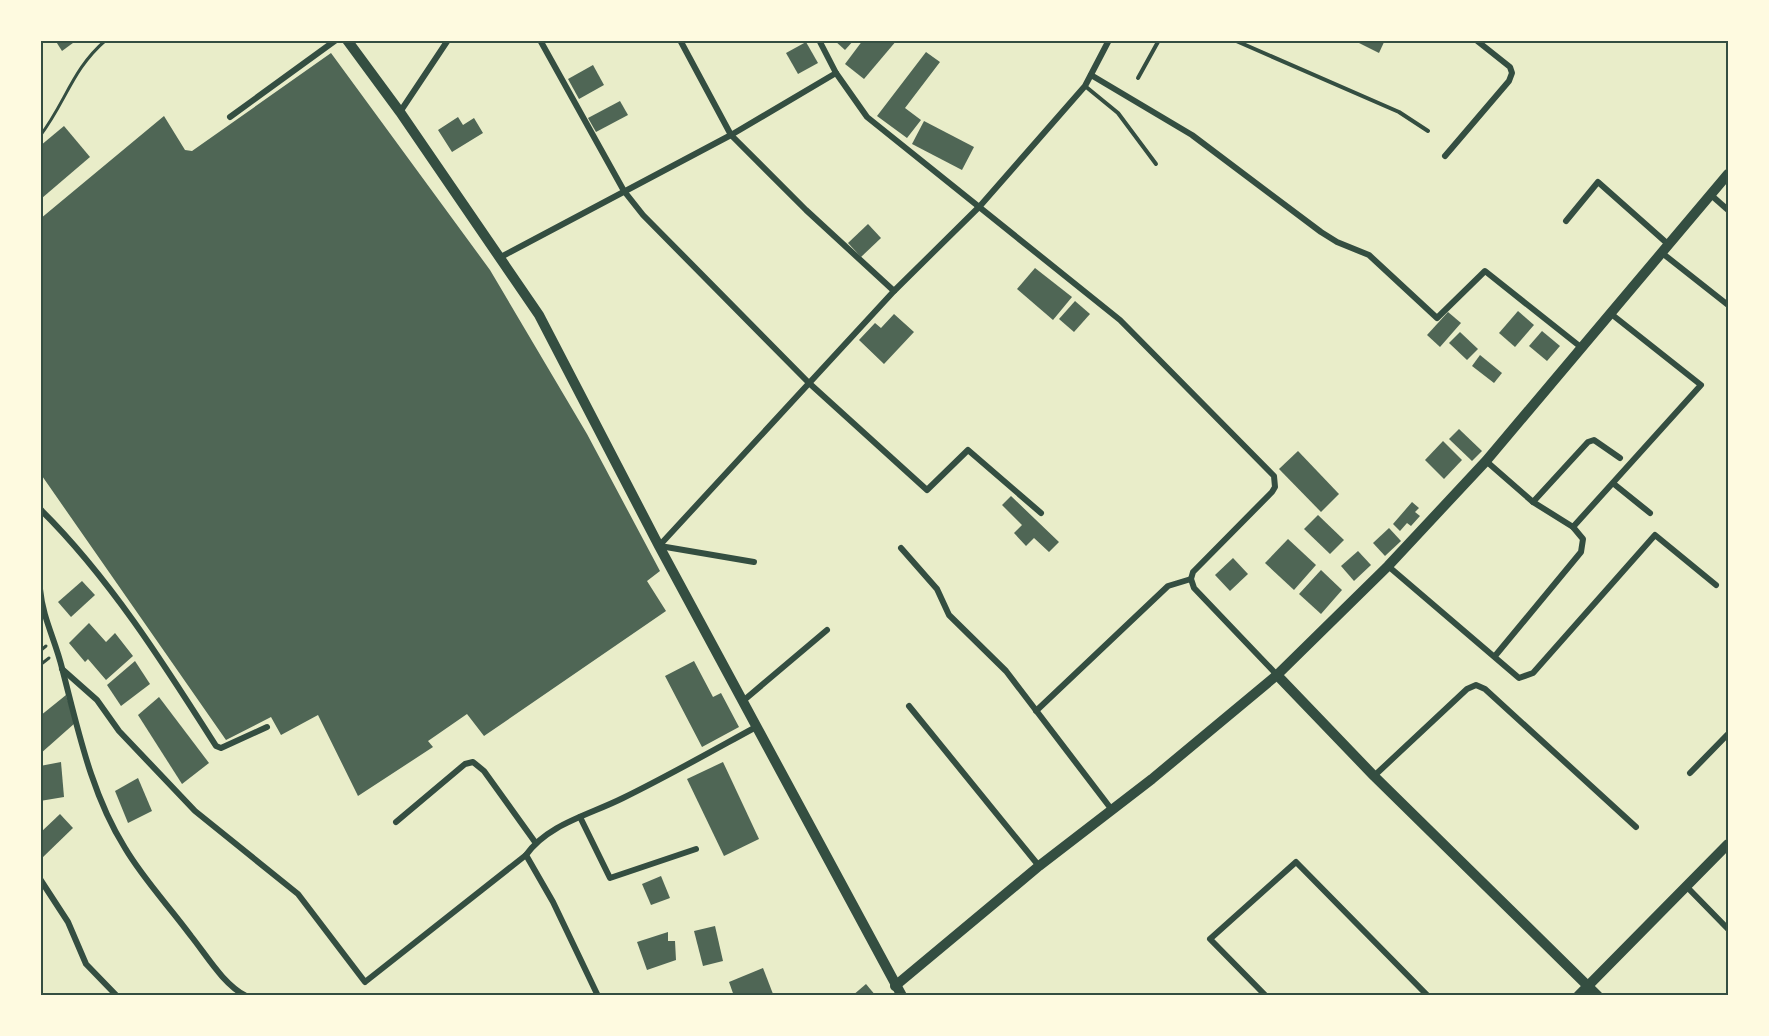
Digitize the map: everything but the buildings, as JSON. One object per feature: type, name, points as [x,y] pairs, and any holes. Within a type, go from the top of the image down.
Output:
[{"type":"street","points":[[230,117],[336,40]]},
{"type":"street","points":[[347,40],[400,112],[539,315],[659,546],[843,883],[899,991],[1039,866],[1112,810],[1277,675],[1388,566],[1486,461],[1728,174]]},
{"type":"street","points":[[400,112],[448,40]]},
{"type":"street","points":[[540,40],[624,191],[643,215],[809,383],[927,490],[968,450],[1041,513]]},
{"type":"street","points":[[680,40],[732,135],[806,210],[894,291]]},
{"type":"street","points":[[819,40],[836,73],[867,117],[1120,320],[1274,476],[1275,486],[1272,492],[1193,572],[1191,579],[1194,588],[1374,776],[1598,996]]},
{"type":"street","points":[[659,546],[894,291],[980,206],[1085,86],[1109,40]]},
{"type":"street","points":[[1445,156],[1509,81],[1512,73],[1510,67],[1485,43],[1476,40]]},
{"type":"street","points":[[500,258],[732,135],[836,73]]},
{"type":"street","points":[[1091,75],[1192,135],[1321,232],[1370,255],[1437,318],[1485,271],[1582,348]]},
{"type":"street","points":[[1566,221],[1598,182],[1665,249],[1728,305]]},
{"type":"street","points":[[1711,195],[1728,210]]},
{"type":"street","points":[[1573,527],[1701,385],[1610,313]]},
{"type":"street","points":[[1533,501],[1588,442],[1594,440],[1620,458]]},
{"type":"street","points":[[1486,461],[1533,501],[1573,527],[1583,539],[1581,552],[1496,656]]},
{"type":"street","points":[[1614,484],[1650,513]]},
{"type":"street","points":[[40,509],[63,531],[158,654],[216,746],[224,748],[267,727]]},
{"type":"street","points":[[40,525],[40,577]]},
{"type":"street","points":[[1388,566],[1519,678],[1533,673],[1655,535],[1716,585]]},
{"type":"street","points":[[659,546],[754,562]]},
{"type":"street","points":[[901,548],[937,589],[949,615],[1006,671],[1112,810]]},
{"type":"street","points":[[1036,711],[1168,586],[1191,579]]},
{"type":"street","points":[[40,589],[42,614],[62,669],[91,774],[108,818],[124,848],[161,902],[223,977],[246,996]]},
{"type":"street","points":[[743,701],[827,630]]},
{"type":"street","points":[[62,669],[97,700],[119,731],[195,811],[298,894],[365,982],[525,855],[535,842],[756,727]]},
{"type":"street","points":[[1374,776],[1467,689],[1476,685],[1485,689],[1636,827]]},
{"type":"street","points":[[909,706],[1039,866]]},
{"type":"street","points":[[1690,773],[1728,734]]},
{"type":"street","points":[[396,822],[465,764],[473,762],[484,771],[535,842]]},
{"type":"street","points":[[580,817],[610,878],[696,849]]},
{"type":"street","points":[[1578,996],[1728,844]]},
{"type":"street","points":[[525,855],[553,902],[598,996]]},
{"type":"street","points":[[1266,996],[1210,939],[1296,862],[1428,996]]},
{"type":"street","points":[[40,879],[68,922],[86,964],[117,996]]},
{"type":"street","points":[[1685,886],[1728,929]]},
{"type":"lane","points":[[1138,78],[1160,40]]},
{"type":"lane","points":[[1234,40],[1399,112],[1428,130]]},
{"type":"lane","points":[[1085,86],[1118,113],[1156,164]]},
{"type":"path","points":[[40,136],[55,117],[76,73],[90,54],[106,40]]}]
